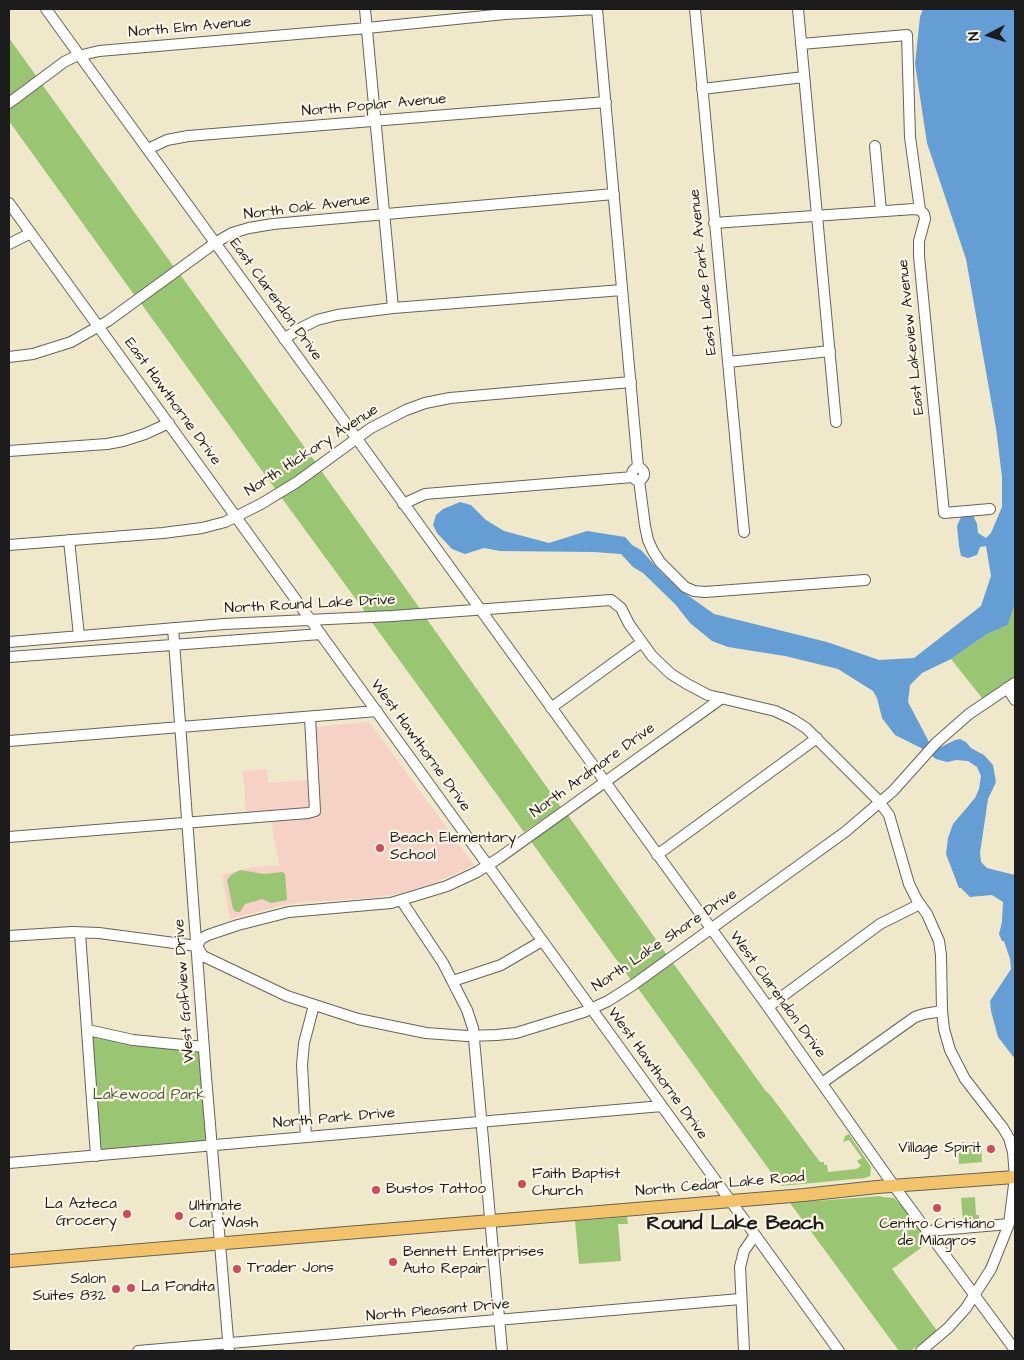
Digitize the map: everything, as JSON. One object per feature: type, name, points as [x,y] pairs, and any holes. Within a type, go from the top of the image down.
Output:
[{"type":"main road","name":"North Cedar Lake Road","points":[[9,1261],[1015,1177]]},
{"type":"street","name":"East Clarendon Drive","points":[[46,9],[479,609]]},
{"type":"street","points":[[365,9],[393,308]]},
{"type":"street","name":"North Elm Avenue","points":[[9,102],[64,62],[80,55],[99,51],[505,14],[597,9]]},
{"type":"street","points":[[597,9],[631,382],[636,475],[648,540],[653,551],[660,562],[686,587],[694,591],[705,592],[864,580]]},
{"type":"street","name":"East Lake Park Avenue","points":[[695,9],[744,532]]},
{"type":"street","points":[[798,9],[836,422]]},
{"type":"street","name":"East Lakeview Avenue","points":[[801,44],[907,35],[910,137],[920,210],[924,214],[925,219],[919,241],[919,256],[944,513],[990,509]]},
{"type":"street","points":[[702,89],[804,78]]},
{"type":"street","name":"North Poplar Avenue","points":[[148,150],[167,140],[188,136],[606,102]]},
{"type":"street","points":[[875,146],[881,211]]},
{"type":"street","name":"North Oak Avenue","points":[[9,357],[33,354],[71,342],[99,326],[215,243],[232,233],[249,228],[272,224],[614,194]]},
{"type":"street","name":"East Hawthorne Drive","points":[[9,203],[311,620]]},
{"type":"street","points":[[714,223],[920,210]]},
{"type":"street","points":[[9,244],[31,233]]},
{"type":"street","points":[[284,339],[299,329],[337,315],[393,308],[622,290]]},
{"type":"street","points":[[728,362],[830,351]]},
{"type":"street","name":"North Hickory Avenue","points":[[9,545],[163,533],[202,528],[225,522],[261,504],[297,482],[370,428],[406,410],[433,401],[450,398],[631,382]]},
{"type":"street","points":[[9,451],[115,442],[145,434],[169,423]]},
{"type":"street","points":[[403,504],[425,494],[636,475]]},
{"type":"street","points":[[69,540],[78,636]]},
{"type":"street","name":"North Round Lake Drive","points":[[9,642],[173,628],[392,616],[602,600],[613,602],[620,608],[642,642]]},
{"type":"street","name":"West Clarendon Drive","points":[[479,609],[768,1007],[894,1186],[1015,1350]]},
{"type":"street","name":"West Hawthorne Drive","points":[[311,620],[839,1351]]},
{"type":"street","name":"West Golfview Drive","points":[[173,628],[204,1047],[229,1348]]},
{"type":"street","points":[[9,657],[321,634]]},
{"type":"street","points":[[551,708],[642,642],[652,656],[671,674],[708,695],[775,711],[792,719],[817,738],[880,803],[888,815],[909,884],[927,914],[939,941],[942,962],[942,1011],[944,1029],[950,1050],[965,1079],[1009,1138],[1013,1152],[1015,1177],[1009,1224],[991,1269],[966,1308],[948,1328],[921,1351]]},
{"type":"street","points":[[1011,685],[1015,700]]},
{"type":"street","name":"North Lake Shore Drive","points":[[197,946],[203,956],[286,996],[393,1028],[426,1033],[474,1036],[516,1033],[544,1026],[591,1009],[633,985],[845,832],[893,791],[936,743],[969,714],[1011,685]]},
{"type":"street","name":"North Ardmore Drive","points":[[197,946],[201,939],[208,935],[289,912],[367,906],[401,900],[447,886],[488,865],[722,698]]},
{"type":"street","points":[[9,741],[377,711]]},
{"type":"street","points":[[9,837],[316,811],[310,717]]},
{"type":"street","points":[[657,855],[817,738]]},
{"type":"street","points":[[401,900],[443,963],[466,1010],[474,1036],[502,1351]]},
{"type":"street","points":[[768,1007],[880,924],[920,904]]},
{"type":"street","points":[[9,936],[80,933],[133,937],[197,946]]},
{"type":"street","points":[[80,933],[96,1156]]},
{"type":"street","points":[[453,982],[501,965],[542,942]]},
{"type":"street","points":[[306,1137],[302,1065],[304,1043],[314,1005]]},
{"type":"street","points":[[822,1083],[915,1017],[942,1011]]},
{"type":"street","points":[[88,1030],[133,1040],[204,1047]]},
{"type":"street","name":"North Park Drive","points":[[9,1163],[662,1106]]},
{"type":"street","points":[[928,1231],[1009,1224]]},
{"type":"street","points":[[744,1351],[740,1299],[740,1267],[744,1251],[755,1235]]},
{"type":"street","name":"North Pleasant Drive","points":[[138,1351],[229,1348],[499,1320],[740,1299]]},
{"type":"shaded area","points":[[369,722],[474,865],[432,884],[402,893],[370,898],[303,902],[279,906],[230,919],[222,875],[249,868],[279,865],[270,814],[246,815],[243,771],[267,769],[268,783],[320,779],[316,727]]},
{"type":"green space","points":[[9,38],[37,77],[9,97]]},
{"type":"green space","points":[[41,83],[174,267],[135,296],[9,121],[9,107]]},
{"type":"green space","points":[[179,273],[316,463],[276,490],[140,302]]},
{"type":"green space","points":[[320,469],[421,610],[366,613],[281,497]]},
{"type":"green space","points":[[1014,606],[1015,683],[986,703],[951,659],[987,634],[1008,625]]},
{"type":"green space","points":[[426,618],[561,807],[524,832],[371,621]]},
{"type":"green space","points":[[567,814],[667,955],[631,980],[530,840]]},
{"type":"green space","points":[[240,870],[264,874],[282,872],[285,874],[287,900],[271,903],[262,899],[245,904],[240,912],[236,912],[233,909],[227,880],[231,875]]},
{"type":"green space","points":[[673,963],[765,1090],[820,1162],[824,1162],[824,1165],[827,1165],[828,1172],[856,1169],[861,1166],[857,1161],[862,1158],[849,1140],[843,1142],[845,1136],[849,1134],[871,1167],[870,1176],[781,1186],[637,987]]},
{"type":"green space","name":"Lakewood Park","points":[[90,1035],[201,1046],[207,1146],[98,1156]]},
{"type":"green space","points":[[981,1142],[982,1162],[959,1164],[958,1144]]},
{"type":"green space","points":[[881,1196],[894,1198],[905,1209],[929,1242],[892,1269],[938,1332],[910,1351],[899,1351],[790,1203]]},
{"type":"green space","points":[[975,1197],[976,1215],[979,1215],[979,1221],[963,1222],[961,1198]]},
{"type":"green space","points":[[627,1217],[628,1224],[618,1224],[621,1261],[579,1264],[575,1221]]},
{"type":"water","points":[[923,9],[1015,9],[1015,606],[1008,625],[987,634],[951,659],[922,673],[910,685],[908,702],[929,742],[941,747],[960,739],[984,755],[993,765],[996,782],[988,799],[980,853],[981,862],[987,868],[1015,875],[1015,1059],[998,1037],[990,1001],[1011,969],[1004,941],[1002,941],[999,934],[1003,902],[992,895],[970,897],[959,888],[946,854],[948,838],[953,824],[975,798],[979,789],[981,776],[977,767],[968,761],[956,760],[947,762],[936,759],[921,748],[895,735],[882,718],[877,698],[873,691],[838,669],[785,656],[728,647],[712,641],[690,623],[675,604],[621,554],[500,551],[484,548],[465,554],[452,549],[437,533],[433,525],[436,515],[443,509],[460,502],[471,505],[486,520],[504,531],[549,543],[587,531],[625,537],[686,594],[714,614],[827,642],[879,660],[914,658],[981,606],[991,576],[986,546],[980,547],[977,555],[968,558],[961,556],[957,526],[961,517],[973,515],[978,533],[986,538],[991,533],[1002,507],[1002,477],[996,428],[966,259],[927,143],[915,64],[920,17]]},
{"type":"place","name":"Beach Elementary School","points":[[380,848]]},
{"type":"place","name":"Village Spirit","points":[[991,1149]]},
{"type":"place","name":"Faith Baptist Church","points":[[522,1184]]},
{"type":"place","name":"Bustos Tattoo","points":[[376,1190]]},
{"type":"place","name":"Centro Cristiano de Milagros","points":[[937,1208]]},
{"type":"place","name":"La Azteca Grocery","points":[[127,1214]]},
{"type":"place","name":"Ultimate Car Wash","points":[[179,1216]]},
{"type":"place","name":"Bennett Enterprises Auto Repair","points":[[393,1262]]},
{"type":"place","name":"Trader Jons","points":[[237,1269]]},
{"type":"place","name":"La Fondita","points":[[131,1288]]},
{"type":"place","name":"Salon Suites 832","points":[[116,1289]]},
{"type":"district","name":"Round Lake Beach","points":[[735,1225]]}]
